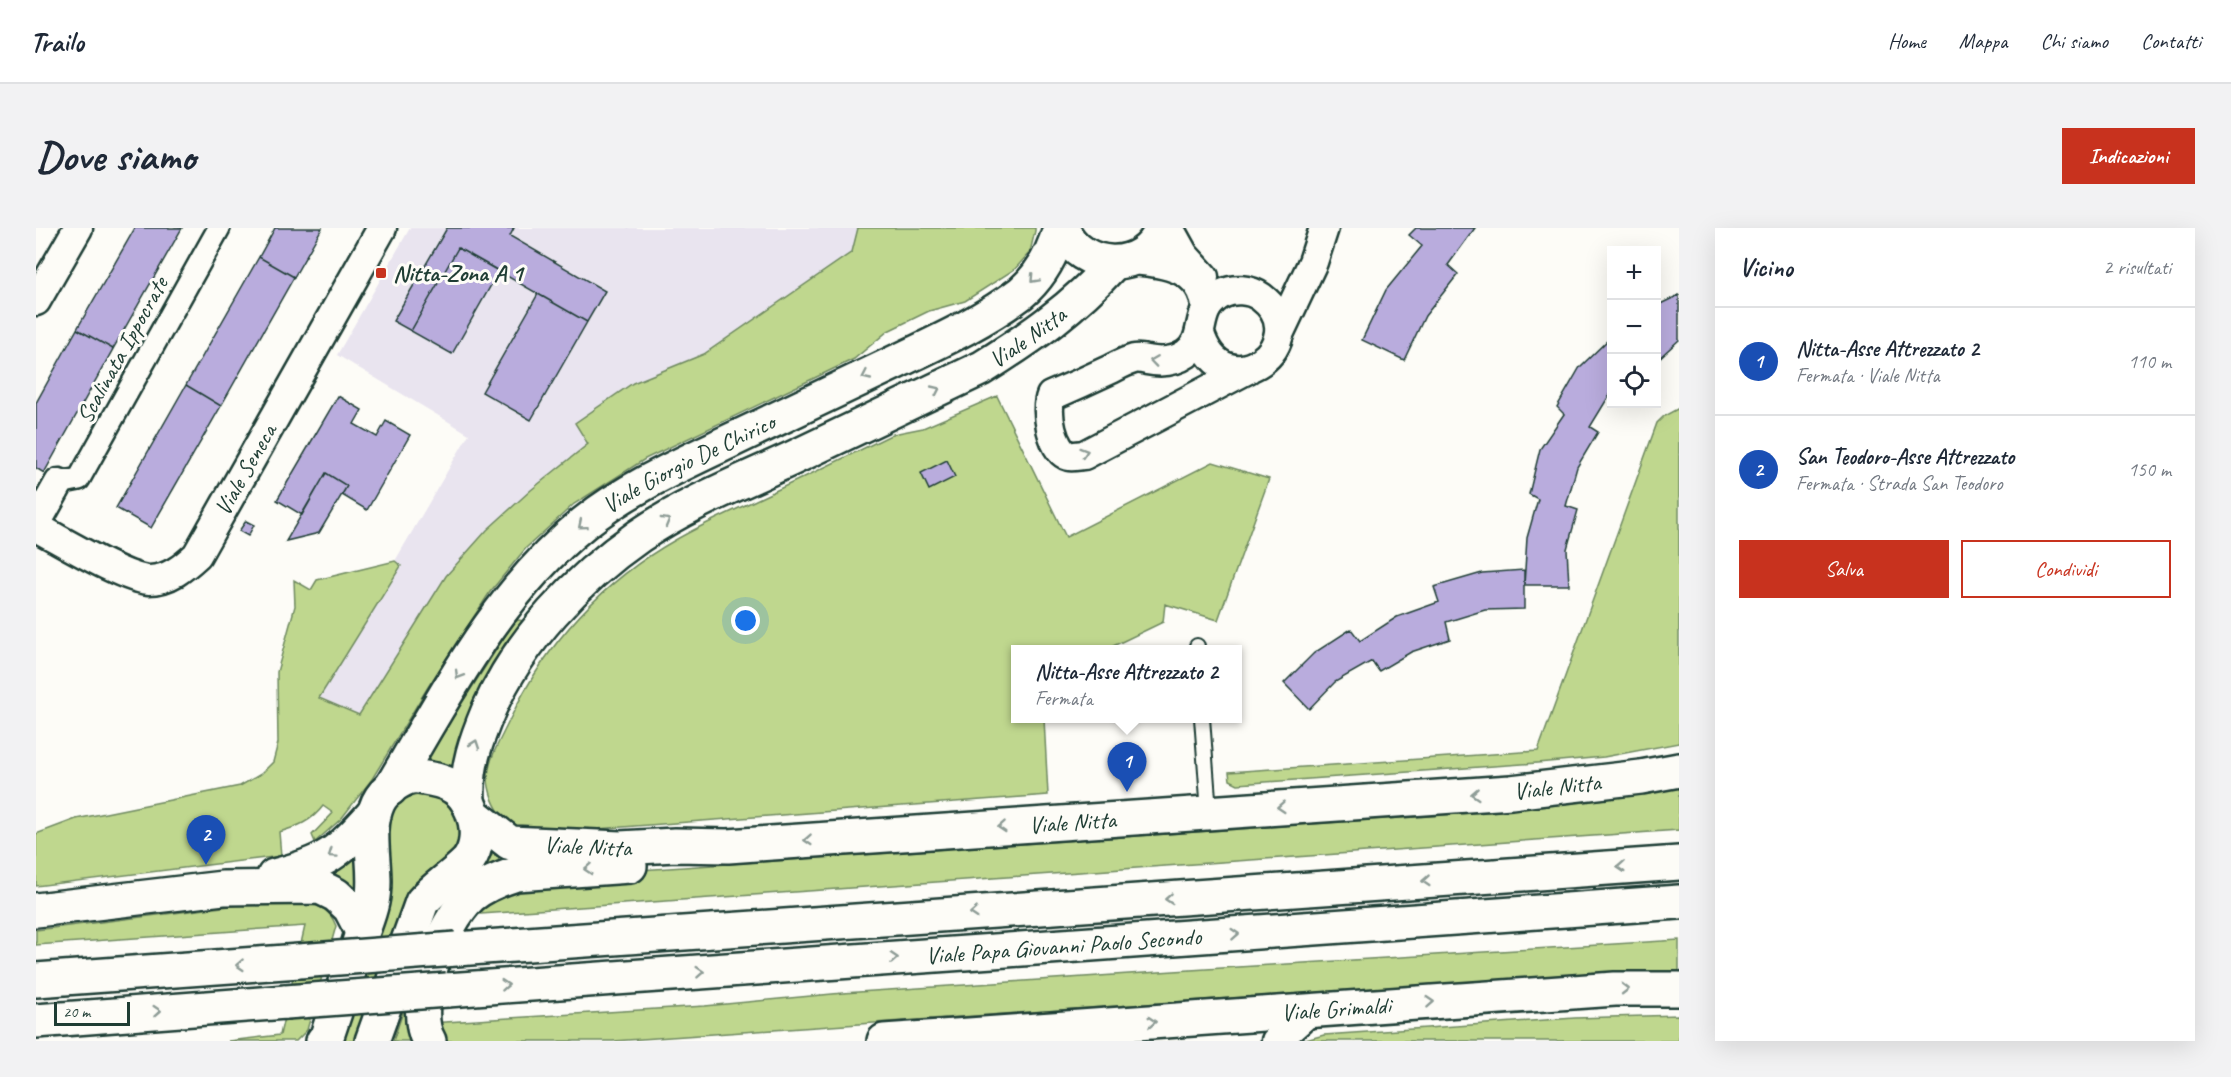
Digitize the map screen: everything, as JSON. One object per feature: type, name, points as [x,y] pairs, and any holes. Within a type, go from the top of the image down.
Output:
[{"type":"main road","points":[[1061,228],[1070,243],[1080,253],[1093,260],[1122,262]]},
{"type":"main road","name":"Viale Giorgio De Chirico","points":[[382,801],[486,631],[541,562],[584,523],[620,498],[667,471],[928,347],[996,309],[1022,292],[1039,275],[1052,253],[1061,228]]},
{"type":"main road","name":"Viale Nitta","points":[[1162,228],[1150,246],[1122,262],[1069,309],[1022,343],[981,368],[692,506],[639,536],[588,576],[540,627],[499,688],[474,744],[469,766],[471,808],[510,843],[620,848],[675,845],[728,846],[1511,792],[1641,777],[1679,770]]},
{"type":"main road","points":[[223,888],[322,862],[345,845],[402,781],[414,777],[443,781],[456,788],[471,808],[477,844],[467,862],[422,902],[372,1041]]},
{"type":"main road","points":[[323,1041],[327,1036],[372,902],[374,860],[372,831],[382,801]]},
{"type":"main road","points":[[429,1041],[423,1027],[422,1011],[427,982],[435,957],[462,905],[482,888],[516,874],[677,862],[728,846]]},
{"type":"main road","name":"Viale Papa Giovanni Paolo Secondo","points":[[36,980],[1679,863]]},
{"type":"main road","points":[[36,910],[223,888],[320,886],[336,895],[350,908],[362,932]]},
{"type":"main road","name":"Viale Papa Giovanni Paolo Secondo","points":[[36,1021],[1679,902]]},
{"type":"main road","name":"Viale Grimaldi","points":[[884,1041],[938,1039],[1072,1027],[1615,989],[1679,989]]},
{"type":"street","points":[[36,301],[78,228]]},
{"type":"street","name":"Scalinata Ippocrate","points":[[59,483],[79,479],[219,228]]},
{"type":"street","name":"Viale Seneca","points":[[36,525],[130,576],[150,580],[170,576],[185,566],[197,555],[382,228]]},
{"type":"street","points":[[1169,228],[1184,255],[1194,268],[1210,282],[1247,292],[1269,303],[1277,318],[1279,334]]},
{"type":"street","points":[[1313,262],[1291,283],[1277,289],[1223,294],[1209,303],[1196,346],[1185,355],[1167,363],[1136,358],[1051,396],[1047,405],[1048,422],[1062,451],[1070,456],[1084,454],[1263,363],[1274,350],[1279,334],[1313,262],[1324,228]]},
{"type":"street","points":[[1122,262],[1152,261],[1179,268],[1195,279],[1206,296],[1203,322],[1205,350],[1216,363],[1231,369],[1248,369]]},
{"type":"street","points":[[36,525],[59,483]]},
{"type":"street","points":[[1276,1041],[1311,1010]]},
{"type":"street","points":[[1072,1027],[1113,1041]]},
{"type":"lane","points":[[1202,723],[1209,812]]},
{"type":"shaded area","points":[[410,228],[858,228],[852,252],[704,354],[633,383],[575,423],[607,471],[516,543],[363,773],[319,698],[401,566],[395,561],[469,434],[337,355]]},
{"type":"green space","points":[[858,228],[1035,228],[1035,231],[1030,252],[1015,269],[965,301],[929,311],[888,331],[854,359],[645,459],[574,504],[526,548],[490,592],[372,779],[341,819],[315,842],[312,835],[333,813],[323,806],[304,823],[279,832],[281,856],[36,886],[36,834],[76,819],[240,786],[261,774],[273,762],[278,743],[277,672],[295,606],[294,580],[311,590],[317,580],[395,561],[401,566],[319,698],[359,715],[446,576],[487,530],[531,490],[588,444],[575,423],[633,383],[704,354],[852,252]]},
{"type":"green space","points":[[997,396],[1066,537],[1213,462],[1269,479],[1218,620],[1165,604],[1163,622],[1115,645],[1011,645],[1011,723],[1044,723],[1048,795],[556,832],[522,828],[504,818],[493,800],[489,787],[489,769],[494,752],[541,665],[559,639],[602,594],[650,555],[707,523],[893,434],[923,428]]},
{"type":"green space","points":[[1679,408],[1679,743],[1604,757],[1537,763],[1238,784],[1230,780],[1229,772],[1538,751],[1657,423],[1664,416]]},
{"type":"green space","points":[[518,620],[525,621],[457,770],[424,762],[512,625]]},
{"type":"green space","points":[[1679,788],[1679,830],[466,915],[524,878],[1500,811],[1585,802]]},
{"type":"green space","points":[[426,793],[445,800],[455,811],[460,828],[458,845],[449,857],[419,881],[414,889],[356,1041],[339,1041],[390,880],[386,824],[394,806],[401,799]]},
{"type":"green space","points":[[359,850],[359,874],[355,896],[322,876]]},
{"type":"green space","points":[[493,854],[501,865],[478,881],[419,1041],[393,1041],[439,907],[478,872]]},
{"type":"green space","points":[[303,897],[305,904],[320,907],[328,912],[336,926],[307,1030],[296,1041],[228,1041],[280,1035],[305,926],[36,945],[36,930]]},
{"type":"green space","points":[[1679,940],[1679,971],[1608,972],[613,1041],[439,1041],[430,1023],[705,1006],[843,993],[1174,971]]},
{"type":"green space","points":[[1679,1015],[1679,1041],[1302,1041],[1324,1035],[1575,1018]]},
{"type":"building","points":[[135,228],[182,228],[113,349],[77,329]]},
{"type":"building","points":[[275,228],[322,228],[294,277],[259,257]]},
{"type":"building","points":[[447,228],[514,228],[510,236],[605,291],[587,322],[458,248],[411,331],[393,321]]},
{"type":"building","points":[[1416,228],[1475,228],[1448,265],[1458,274],[1425,316],[1404,360],[1362,340],[1386,290],[1422,246],[1409,235]]},
{"type":"building","points":[[458,248],[499,271],[452,354],[411,331]]},
{"type":"building","points":[[259,257],[294,277],[221,406],[186,385]]},
{"type":"building","points":[[538,294],[587,322],[531,420],[482,392]]},
{"type":"building","points":[[1679,295],[1679,340],[1661,356],[1661,354],[1661,304]]},
{"type":"building","points":[[77,329],[113,349],[44,473],[36,468],[36,403]]},
{"type":"building","points":[[1607,341],[1607,399],[1590,427],[1598,432],[1577,467],[1566,506],[1578,510],[1567,549],[1569,585],[1524,585],[1527,538],[1538,499],[1529,494],[1540,449],[1564,414],[1557,407],[1580,367]]},
{"type":"building","points":[[186,385],[221,406],[151,528],[116,508]]},
{"type":"building","points":[[338,396],[362,410],[354,424],[377,437],[386,421],[410,435],[367,510],[342,495],[347,486],[326,473],[302,515],[277,500]]},
{"type":"building","points":[[947,460],[955,477],[929,490],[921,473]]},
{"type":"building","points":[[326,473],[347,486],[319,533],[286,541]]},
{"type":"building","points":[[246,521],[254,525],[248,536],[239,531]]},
{"type":"building","points":[[1524,570],[1524,609],[1485,610],[1446,622],[1450,639],[1411,652],[1379,671],[1372,661],[1335,682],[1309,709],[1284,683],[1314,653],[1351,629],[1360,641],[1397,617],[1439,602],[1434,587],[1482,573]]},
{"type":"place","name":"Nitta-Zona A 1","points":[[381,273]]},
{"type":"place","name":"Nitta-Asse Attrezzato 2","points":[[1127,792]]},
{"type":"place","name":"San Teodoro-Asse Attrezzato","points":[[206,865]]}]
